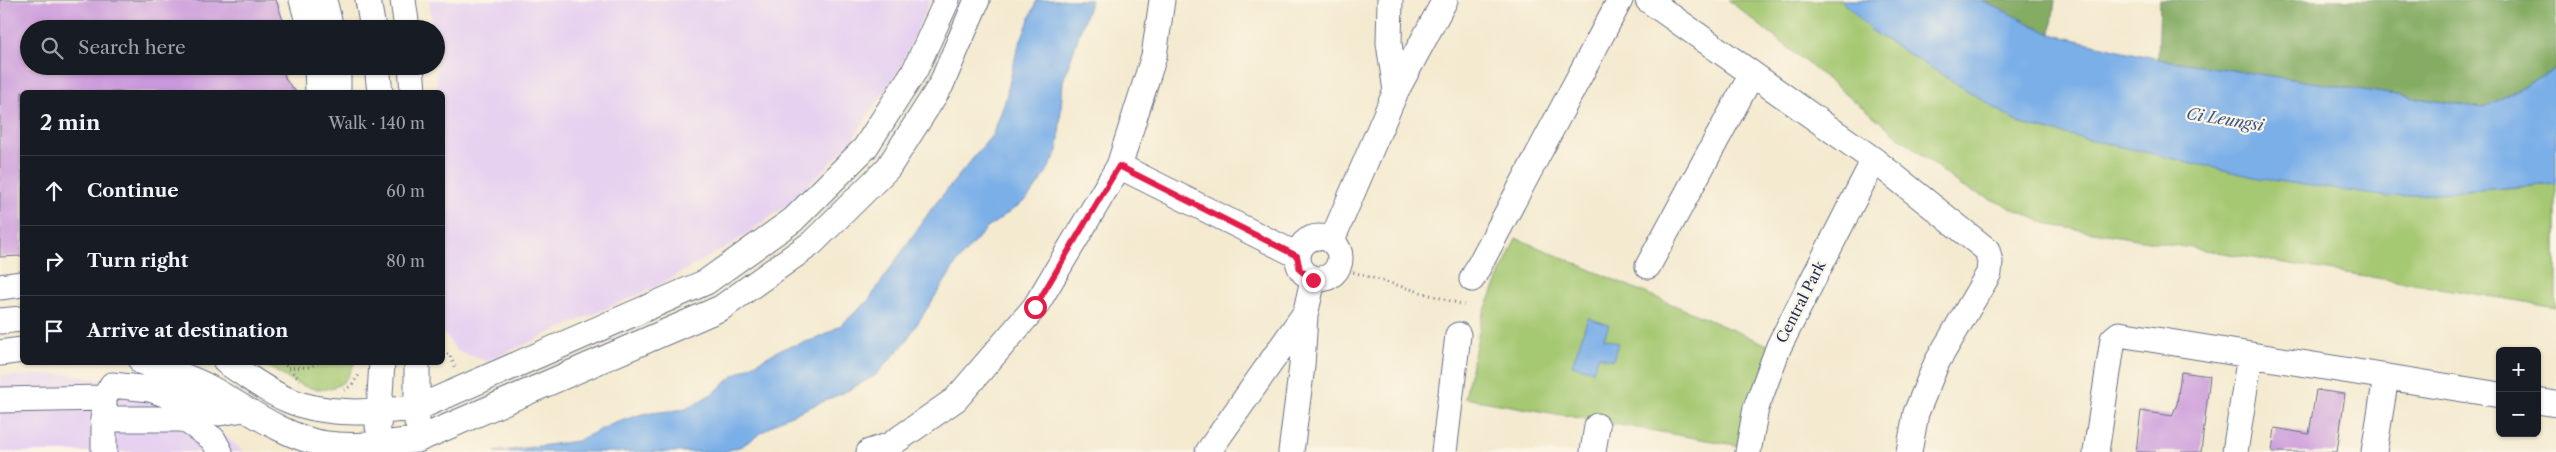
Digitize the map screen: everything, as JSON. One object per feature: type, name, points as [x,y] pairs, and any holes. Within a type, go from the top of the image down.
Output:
[{"type":"street","points":[[302,0],[308,20]]},
{"type":"street","points":[[324,0],[329,20]]},
{"type":"street","points":[[368,0],[371,20]]},
{"type":"street","points":[[403,0],[406,20]]},
{"type":"street","points":[[231,365],[288,400],[326,410],[377,412],[416,408],[706,282],[793,220],[864,148],[915,70],[946,0]]},
{"type":"street","points":[[152,365],[208,387],[278,428],[325,444],[378,448],[417,446],[721,308],[812,243],[888,168],[941,85],[977,0]]},
{"type":"street","points":[[869,452],[890,445],[956,399],[1035,307],[1119,166],[1154,56],[1162,0]]},
{"type":"street","points":[[1390,0],[1389,43],[1396,90]]},
{"type":"street","points":[[1332,240],[1396,90],[1445,0]]},
{"type":"street","points":[[1472,279],[1620,0]]},
{"type":"street","points":[[1648,0],[1874,160],[1987,250],[1990,262],[1989,274],[1937,362],[1916,413],[1909,452]]},
{"type":"street","points":[[1648,266],[1752,74]]},
{"type":"street","points":[[317,75],[318,90]]},
{"type":"street","points":[[338,75],[338,90]]},
{"type":"street","points":[[378,75],[380,90]]},
{"type":"street","points":[[412,75],[413,90]]},
{"type":"street","name":"Central Park","points":[[1748,452],[1756,408],[1779,346],[1874,160]]},
{"type":"street","points":[[1119,166],[1297,256]]},
{"type":"street","points":[[1317,236],[1332,240],[1340,253],[1339,268],[1328,278],[1313,280],[1300,270],[1297,256],[1303,242],[1317,236]]},
{"type":"street","points":[[1290,452],[1302,366],[1305,315],[1313,280]]},
{"type":"street","points":[[0,287],[20,284]]},
{"type":"street","points":[[1208,452],[1305,315]]},
{"type":"street","points":[[0,321],[20,319]]},
{"type":"street","points":[[2096,452],[2114,336],[2119,334],[2496,394]]},
{"type":"street","points":[[1444,452],[1458,335]]},
{"type":"street","points":[[0,353],[20,350]]},
{"type":"street","points":[[2235,452],[2250,355]]},
{"type":"street","points":[[417,365],[417,446]]},
{"type":"street","points":[[372,366],[377,412],[378,448]]},
{"type":"street","points":[[2374,452],[2386,377]]},
{"type":"street","points":[[104,452],[104,408],[112,385],[150,389],[219,414],[244,409]]},
{"type":"street","points":[[0,400],[104,408],[184,419],[213,439],[220,452]]},
{"type":"street","points":[[2541,402],[2556,404]]},
{"type":"street","points":[[1593,452],[1596,426]]},
{"type":"path","points":[[1339,268],[1464,305]]},
{"type":"path","points":[[1458,335],[1472,279]]},
{"type":"path","points":[[288,368],[312,365]]},
{"type":"path","points":[[326,410],[328,393],[351,386],[360,375],[372,366]]},
{"type":"shaded area","points":[[429,0],[930,0],[900,68],[850,143],[795,199],[732,244],[655,287],[486,361],[457,351],[445,335],[445,90],[437,90],[437,75],[445,75],[445,20],[431,20]]},
{"type":"shaded area","points":[[70,374],[150,390],[227,437],[244,452],[0,452],[0,376]]},
{"type":"green space","points":[[1728,0],[1841,0],[1872,31],[2021,124],[2389,197],[2556,184],[2556,307],[2050,225],[1961,186]]},
{"type":"green space","points":[[1982,0],[2055,0],[2051,34]]},
{"type":"green space","points":[[2160,0],[2556,0],[2556,69],[2483,108],[2158,59]]},
{"type":"green space","points":[[1516,238],[1775,348],[1741,446],[1465,398],[1482,317]]},
{"type":"green space","points":[[265,365],[354,365],[346,379],[332,388],[311,388],[290,380]]},
{"type":"water","points":[[1037,0],[1091,0],[1063,81],[1058,151],[1043,178],[1027,199],[986,229],[958,261],[904,344],[876,375],[843,393],[782,419],[742,446],[724,452],[495,452],[577,441],[612,424],[642,414],[686,409],[715,392],[733,376],[781,349],[819,338],[841,325],[868,301],[932,208],[993,134],[1005,102],[1017,50]]},
{"type":"water","name":"Ci Leungsi","points":[[1841,0],[1982,0],[2051,34],[2158,59],[2483,108],[2556,69],[2556,184],[2389,197],[2263,179],[2021,124],[1872,31]]},
{"type":"water","points":[[1588,318],[1609,325],[1604,338],[1618,343],[1613,360],[1599,356],[1593,371],[1572,365]]},
{"type":"building","points":[[0,0],[276,0],[283,20],[20,20],[20,75],[285,75],[286,80],[294,90],[20,90],[20,256],[0,257]]},
{"type":"building","points":[[2181,372],[2210,376],[2201,452],[2136,452],[2141,411],[2172,416],[2177,404]]},
{"type":"building","points":[[2316,390],[2345,394],[2337,452],[2272,452],[2275,428],[2309,434]]},
{"type":"route","points":[[1035,307],[1119,166],[1297,256],[1300,270],[1313,280]]}]
